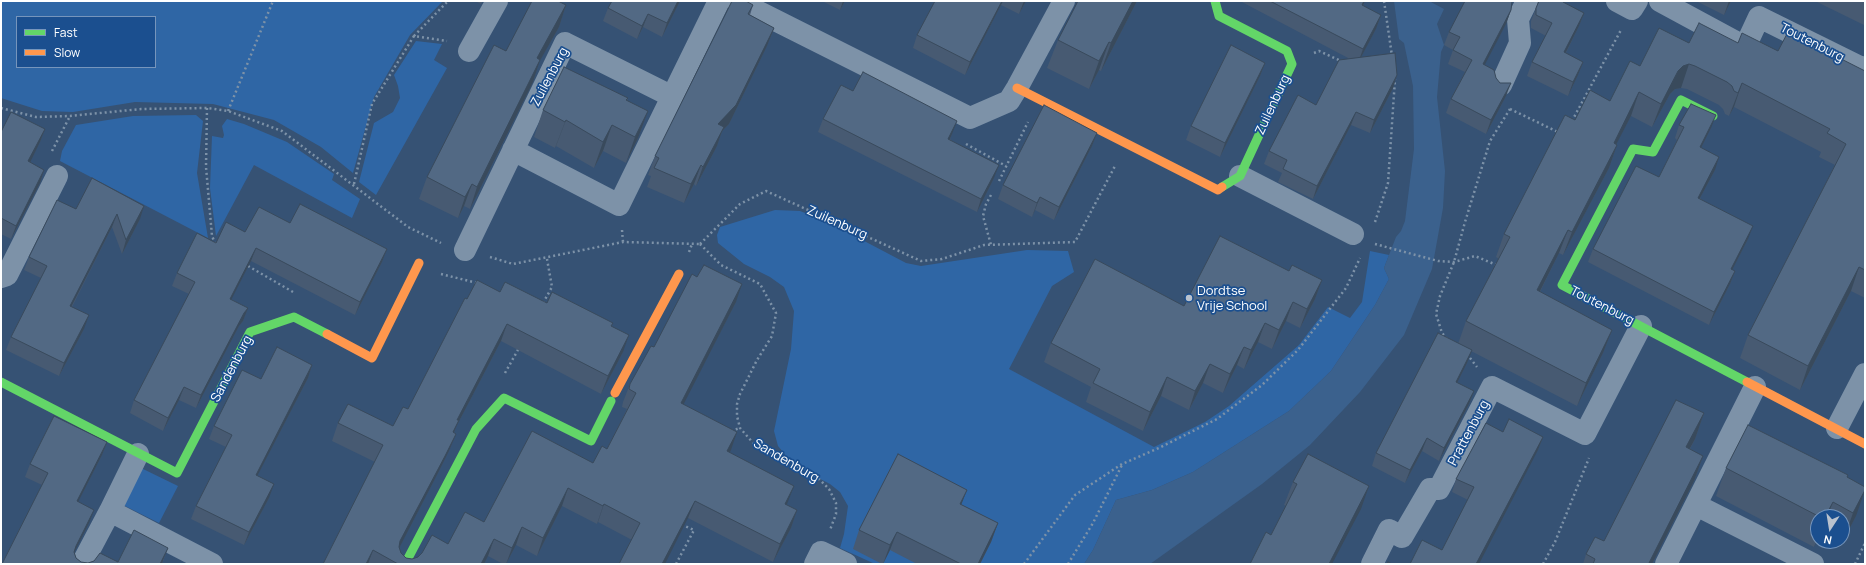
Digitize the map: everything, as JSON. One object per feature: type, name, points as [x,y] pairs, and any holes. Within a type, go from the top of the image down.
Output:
[{"type":"street","points":[[469,51],[497,1]]},
{"type":"street","points":[[513,150],[619,205],[671,96],[719,1]]},
{"type":"street","points":[[737,1],[970,118],[1009,101],[1064,1]]},
{"type":"street","name":"Zuilenburg","points":[[1215,1],[1219,16],[1287,51],[1292,64],[1286,80],[1240,176]]},
{"type":"street","points":[[1501,85],[1520,44],[1518,19],[1527,1]]},
{"type":"street","name":"Toutenburg","points":[[1660,1],[1745,47],[1763,9],[1862,68],[1865,67]]},
{"type":"street","name":"Zuilenburg","points":[[465,250],[565,43],[671,96]]},
{"type":"street","points":[[1017,88],[1040,98],[1218,190],[1240,176],[1363,230]]},
{"type":"street","name":"Toutenburg","points":[[1713,116],[1681,100],[1653,152],[1633,149],[1562,285],[1865,444]]},
{"type":"street","points":[[1,277],[7,275],[57,176]]},
{"type":"street","points":[[294,317],[372,358],[419,263]]},
{"type":"street","points":[[405,564],[476,429],[504,398],[591,441],[679,274]]},
{"type":"street","name":"Sandenburg","points":[[1,382],[177,473],[250,332],[294,317]]},
{"type":"street","points":[[1585,434],[1641,326]]},
{"type":"street","points":[[1837,428],[1865,374]]},
{"type":"street","name":"Prattenburg","points":[[1372,564],[1389,530],[1402,537],[1430,489],[1439,489],[1492,387],[1585,434]]},
{"type":"street","points":[[1666,564],[1756,387]]},
{"type":"street","points":[[82,564],[138,454]]},
{"type":"street","points":[[1696,505],[1813,564]]},
{"type":"street","points":[[110,511],[212,564]]},
{"type":"street","points":[[818,558],[846,564]]},
{"type":"path","points":[[228,112],[273,1]]},
{"type":"path","points":[[354,184],[372,104],[414,36],[448,1]]},
{"type":"path","points":[[1384,1],[1393,64]]},
{"type":"path","points":[[1572,121],[1628,4]]},
{"type":"path","points":[[414,36],[449,41],[469,51]]},
{"type":"path","points":[[1363,230],[1388,183],[1395,79],[1394,72]]},
{"type":"path","points":[[1389,79],[1395,79]]},
{"type":"path","points":[[1451,345],[1442,333],[1436,314],[1440,296],[1454,262],[1467,214],[1490,141],[1516,97],[1501,85]]},
{"type":"path","points":[[999,181],[1040,98]]},
{"type":"path","points":[[1,108],[36,117],[70,116],[141,109],[207,108],[228,112],[282,131],[354,184],[408,227],[448,246],[513,264],[623,242],[700,244],[721,265],[760,284],[776,313],[772,336],[757,360],[740,394],[737,404],[737,416],[740,428],[727,433]]},
{"type":"path","points":[[207,108],[206,167],[212,236],[218,251]]},
{"type":"path","points":[[1510,108],[1564,135]]},
{"type":"path","points":[[57,176],[46,163],[70,116]]},
{"type":"path","points":[[970,118],[959,140],[1006,166]]},
{"type":"path","name":"Zuilenburg","points":[[700,244],[740,204],[766,191],[921,261],[942,259],[991,245],[1076,242],[1127,144]]},
{"type":"path","points":[[991,196],[986,204],[983,216],[991,245]]},
{"type":"path","points":[[1387,247],[1438,261],[1454,262],[1475,256],[1504,268]]},
{"type":"path","points":[[1024,564],[1075,495],[1122,464],[1159,448],[1217,419],[1262,385],[1298,350],[1346,288],[1361,254]]},
{"type":"path","points":[[542,306],[552,287],[547,258]]},
{"type":"path","points":[[248,266],[302,297],[294,317]]},
{"type":"path","points":[[435,272],[478,283]]},
{"type":"path","points":[[504,398],[498,385],[520,346]]},
{"type":"path","name":"Sandenburg","points":[[740,428],[754,444],[817,477],[829,488],[836,503],[836,514],[818,558]]},
{"type":"path","points":[[1543,564],[1555,542],[1592,452],[1589,437],[1585,434]]},
{"type":"path","points":[[1068,564],[1093,523],[1122,464]]},
{"type":"path","points":[[676,564],[694,530],[684,526]]},
{"type":"path","points":[[1859,564],[1855,563],[1865,543]]},
{"type":"shaded area","points":[[1,1],[443,1],[410,35],[374,97],[353,173],[321,147],[274,120],[213,104],[135,102],[73,112],[42,111],[1,98]]},
{"type":"shaded area","points":[[1394,1],[1429,1],[1444,9],[1437,24],[1444,45],[1441,52],[1437,97],[1445,171],[1443,208],[1432,269],[1404,335],[1360,392],[1310,445],[1262,484],[1150,564],[1084,564],[1093,550],[1116,500],[1152,490],[1193,472],[1289,411],[1331,371],[1375,305],[1389,279],[1384,268],[1396,237],[1401,231],[1405,221],[1414,149],[1413,86],[1404,43],[1399,39]]},
{"type":"shaded area","points":[[416,41],[442,44],[434,60],[447,68],[376,195],[359,182],[374,123],[393,112],[400,98],[394,75]]},
{"type":"shaded area","points":[[196,115],[203,121],[197,173],[208,238],[60,161],[62,151],[76,125],[133,116]]},
{"type":"shaded area","points":[[227,119],[244,124],[287,142],[334,174],[332,180],[360,199],[352,218],[254,165],[216,236],[210,188],[212,136],[223,138],[224,135],[222,126]]},
{"type":"shaded area","points":[[775,210],[800,211],[830,223],[906,263],[921,266],[1027,250],[1068,251],[1074,272],[1052,286],[1009,369],[1154,447],[1205,422],[1229,406],[1299,345],[1328,307],[1350,318],[1362,302],[1370,251],[1389,255],[1384,268],[1389,279],[1375,305],[1331,371],[1289,411],[1193,472],[1152,490],[1116,500],[1093,550],[1084,564],[875,564],[840,548],[844,534],[848,506],[840,492],[830,484],[799,468],[778,446],[774,431],[791,349],[794,311],[784,287],[770,277],[744,264],[718,243],[717,235],[720,227]]},
{"type":"shaded area","points":[[141,468],[178,486],[159,523],[123,505]]},
{"type":"building","points":[[532,1],[558,1],[566,5],[537,58],[540,60],[477,187],[472,184],[465,197],[427,177],[494,45],[506,51]]},
{"type":"building","points":[[612,1],[678,1],[667,23],[648,14],[642,26],[608,8]]},
{"type":"building","points":[[732,1],[746,1],[753,5],[748,14],[774,28],[736,105],[718,124],[724,127],[703,167],[701,165],[691,184],[654,168],[659,158],[655,156]]},
{"type":"building","points":[[935,1],[1002,1],[970,62],[917,35]]},
{"type":"building","points":[[1078,1],[1133,1],[1111,43],[1109,42],[1099,61],[1058,40]]},
{"type":"building","points":[[1270,1],[1364,1],[1362,5],[1381,15],[1363,49]]},
{"type":"building","points":[[1465,1],[1512,1],[1511,10],[1483,64],[1494,70],[1496,78],[1500,83],[1511,83],[1491,120],[1451,99],[1472,60],[1453,50],[1460,37],[1449,32]]},
{"type":"building","points":[[1539,1],[1564,1],[1563,2],[1584,13],[1564,52],[1583,62],[1573,82],[1532,62],[1552,23],[1536,15],[1536,8]]},
{"type":"building","points":[[1699,23],[1738,43],[1742,33],[1778,51],[1788,32],[1865,71],[1865,270],[1859,267],[1808,366],[1748,335],[1846,144],[1827,133],[1830,129],[1742,83],[1738,93],[1734,91],[1732,86],[1727,82],[1689,64],[1683,66],[1678,71],[1661,104],[1639,92],[1614,143],[1617,145],[1572,232],[1568,230],[1537,290],[1612,330],[1586,383],[1466,321],[1510,237],[1504,234],[1565,115],[1575,120],[1590,90],[1610,101],[1630,61],[1640,66],[1659,28],[1689,43]]},
{"type":"building","points":[[1231,45],[1265,63],[1225,143],[1191,126]]},
{"type":"building","points":[[1395,53],[1397,75],[1374,120],[1356,112],[1317,186],[1283,169],[1287,160],[1269,151],[1298,95],[1316,105],[1339,60]]},
{"type":"building","points":[[564,67],[628,98],[626,100],[648,111],[635,137],[612,125],[603,142],[566,120],[565,122],[543,110]]},
{"type":"building","points":[[863,72],[957,121],[948,139],[999,165],[981,199],[823,119],[841,85],[853,91]]},
{"type":"building","points":[[1691,104],[1716,115],[1700,147],[1719,157],[1698,198],[1753,226],[1731,269],[1735,271],[1714,312],[1593,249],[1636,166],[1659,177],[1684,127],[1679,125]]},
{"type":"building","points":[[1044,105],[1097,133],[1059,207],[1040,197],[1037,203],[1003,185]]},
{"type":"building","points":[[11,112],[45,129],[28,161],[44,170],[16,226],[1,218],[1,132]]},
{"type":"building","points":[[92,178],[144,206],[126,240],[117,214],[70,306],[89,315],[64,363],[11,337],[47,266],[29,257],[57,200],[76,209]]},
{"type":"building","points":[[300,204],[387,249],[360,302],[256,248],[230,299],[248,308],[201,395],[184,387],[168,418],[134,400],[195,282],[177,273],[197,233],[216,243],[226,222],[245,232],[259,207],[290,223]]},
{"type":"building","points":[[1220,236],[1289,271],[1292,265],[1322,280],[1307,309],[1293,302],[1279,330],[1265,323],[1251,350],[1244,347],[1230,374],[1210,364],[1195,391],[1167,377],[1150,412],[1093,383],[1100,369],[1051,343],[1095,259],[1184,306]]},
{"type":"building","points":[[704,265],[742,284],[681,403],[737,432],[727,451],[794,486],[785,504],[797,510],[780,544],[695,501],[662,564],[619,564],[640,523],[604,504],[603,506],[568,488],[543,538],[522,527],[512,548],[494,539],[481,564],[398,564],[373,550],[366,564],[323,564],[383,445],[338,423],[348,404],[393,426],[403,407],[408,409],[465,298],[467,299],[477,280],[500,292],[505,282],[547,303],[552,292],[613,323],[611,326],[629,335],[608,376],[507,324],[457,420],[459,420],[453,432],[456,434],[400,541],[399,547],[401,553],[406,558],[412,559],[418,557],[422,553],[432,535],[448,544],[465,512],[484,522],[532,431],[593,463],[602,446],[607,449],[636,393],[629,389],[630,384],[651,346],[654,347],[692,274],[697,277]]},
{"type":"building","points":[[1438,333],[1472,350],[1456,382],[1474,391],[1444,448],[1427,438],[1410,470],[1376,453]]},
{"type":"building","points":[[277,347],[312,365],[256,475],[274,484],[249,532],[196,506],[232,435],[214,426],[242,370],[261,379]]},
{"type":"building","points":[[1676,400],[1704,413],[1686,447],[1703,456],[1649,563],[1650,564],[1593,564],[1595,559],[1586,554],[1595,537],[1604,541]]},
{"type":"building","points":[[54,416],[107,442],[77,501],[94,510],[76,546],[74,552],[76,558],[81,562],[88,563],[94,561],[100,553],[118,562],[134,530],[168,548],[160,564],[2,564],[48,473],[30,464]]},
{"type":"building","points":[[1509,419],[1543,437],[1476,564],[1410,564],[1422,540],[1442,550],[1474,487],[1456,479],[1486,423],[1503,432]]},
{"type":"building","points":[[1748,425],[1848,475],[1847,477],[1865,487],[1865,490],[1853,513],[1850,511],[1850,509],[1846,509],[1833,502],[1829,509],[1810,509],[1810,512],[1726,468]]},
{"type":"building","points":[[898,454],[967,490],[960,504],[998,523],[978,564],[961,564],[897,532],[890,545],[859,530]]},
{"type":"building","points":[[1308,454],[1369,486],[1329,564],[1250,564],[1266,532],[1271,535],[1297,484],[1293,482]]},
{"type":"traffic: fast","points":[[1215,1],[1219,16],[1287,51],[1292,64],[1240,176],[1222,187]]},
{"type":"traffic: fast","points":[[1713,116],[1681,100],[1653,152],[1633,149],[1562,285],[1747,382]]},
{"type":"traffic: fast","points":[[1,382],[177,473],[250,332],[294,317],[327,334]]},
{"type":"traffic: fast","points":[[405,564],[476,429],[504,398],[591,441],[611,401]]},
{"type":"traffic: slow","points":[[1017,88],[1218,190],[1222,187]]},
{"type":"traffic: slow","points":[[327,334],[372,358],[419,263]]},
{"type":"traffic: slow","points":[[615,393],[679,274]]},
{"type":"traffic: slow","points":[[1747,382],[1865,444]]},
{"type":"place","name":"Dordtse Vrije School","points":[[1189,298]]}]
